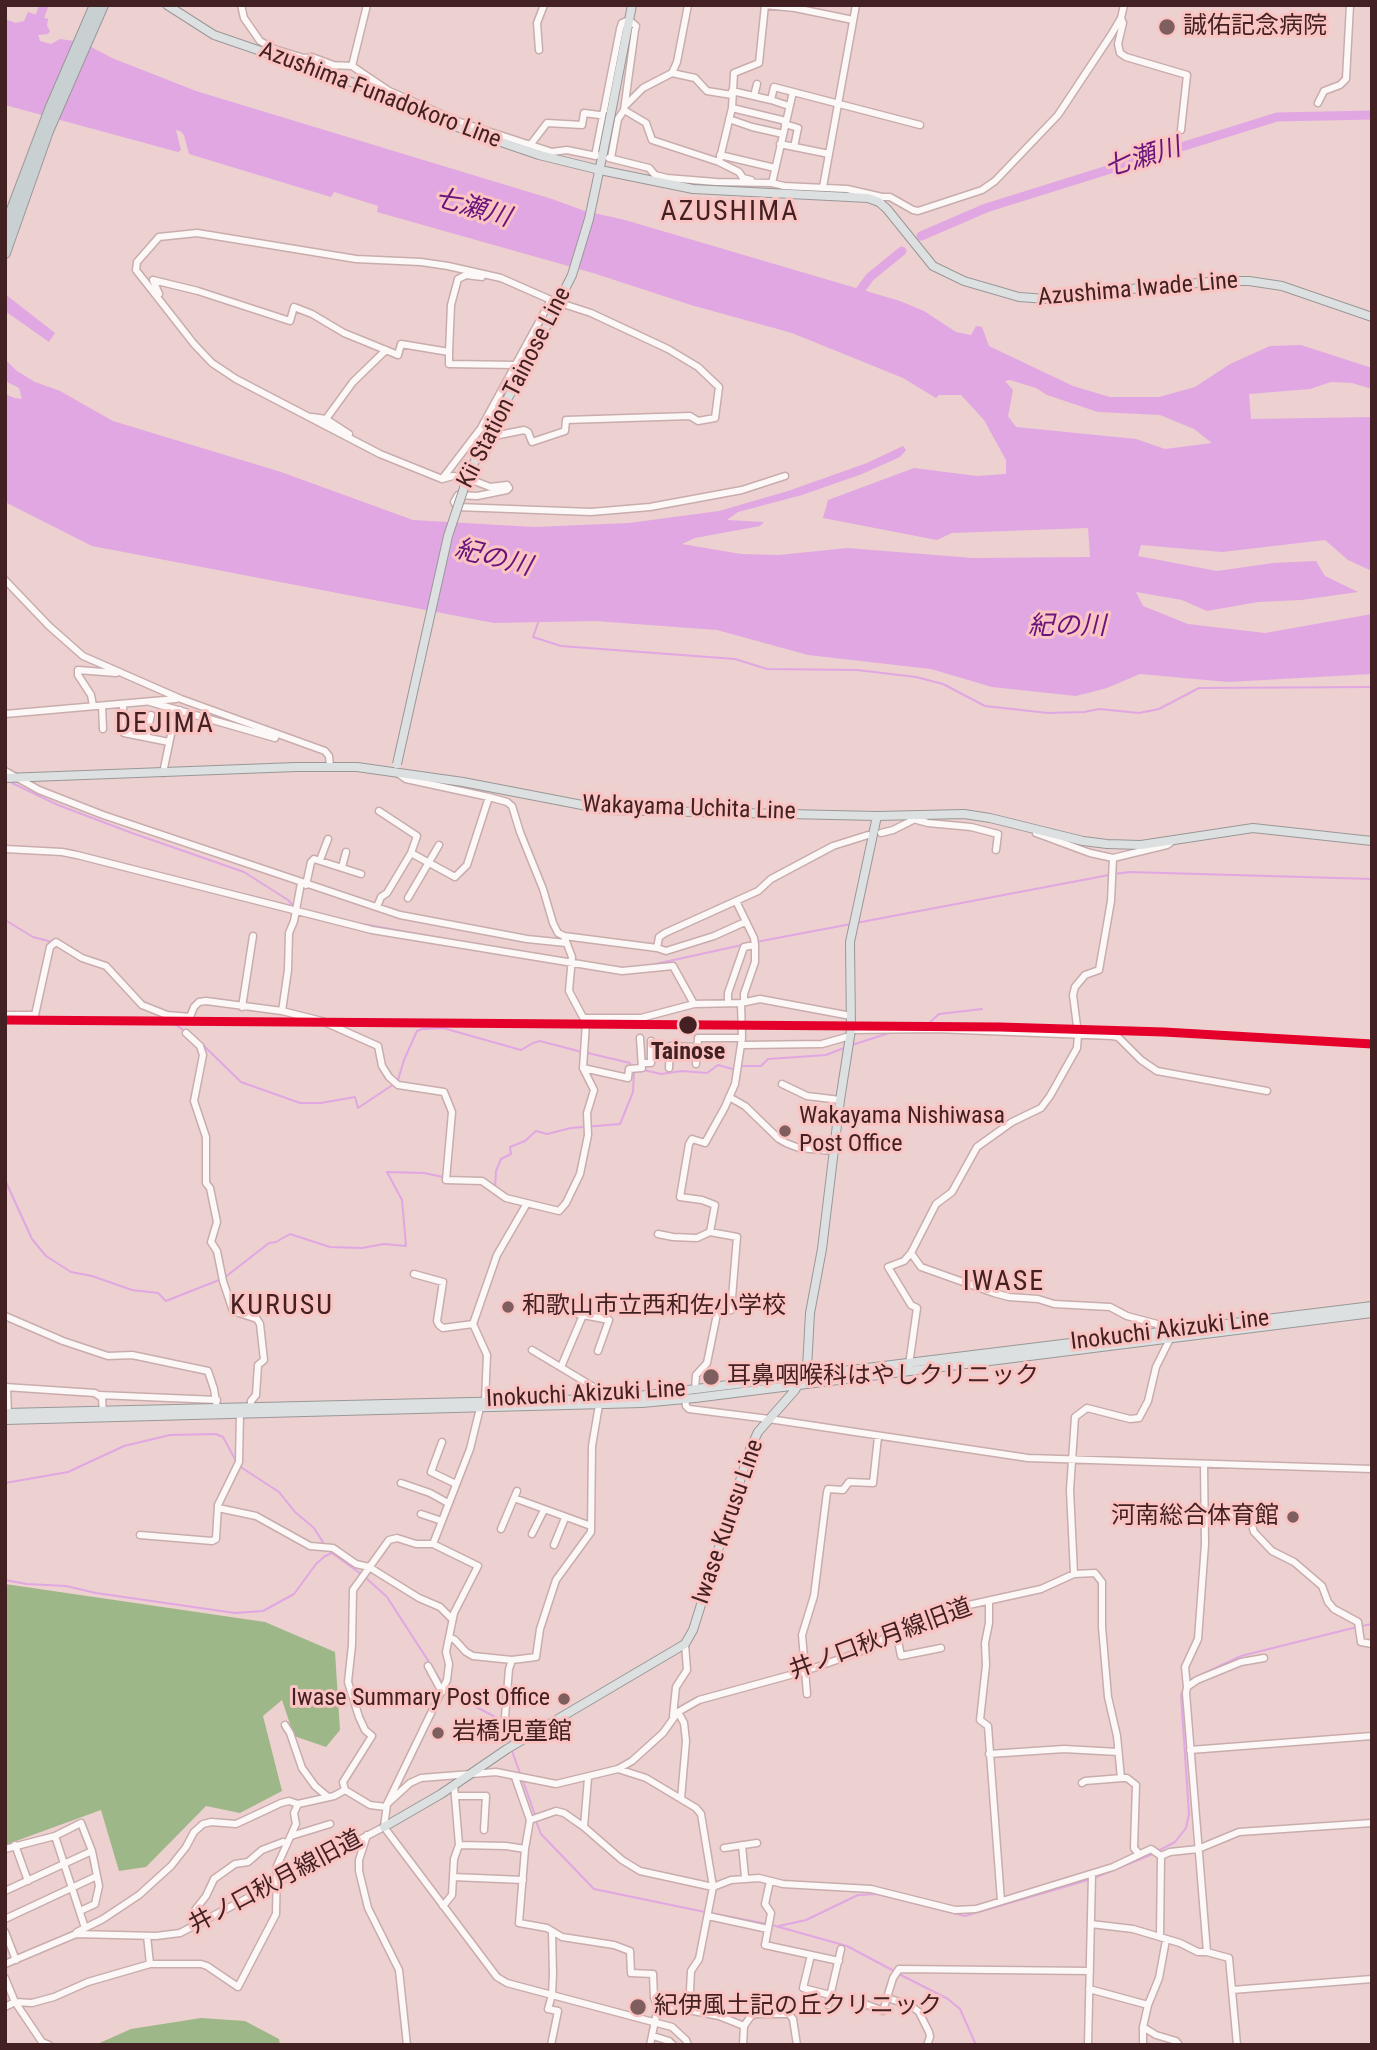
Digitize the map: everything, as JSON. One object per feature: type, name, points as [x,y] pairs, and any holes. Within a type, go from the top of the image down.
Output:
[{"type":"highway","points":[[5,228],[50,108],[100,6]]},
{"type":"highway","points":[[5,253],[48,131],[100,6]]},
{"type":"main road","name":"Azushima Funadokoro Line","points":[[167,5],[214,35],[308,67],[454,126],[599,175]]},
{"type":"main road","name":"Kii Station Tainose Line","points":[[396,767],[448,536],[467,478],[507,389],[572,275],[599,175],[632,5]]},
{"type":"main road","points":[[599,175],[675,186],[845,195],[881,200]]},
{"type":"main road","name":"Azushima Iwade Line","points":[[881,200],[933,266],[964,281],[1019,297],[1047,299],[1221,281],[1249,281],[1282,286],[1372,317]]},
{"type":"main road","name":"Wakayama Uchita Line","points":[[5,778],[330,766],[396,767],[608,810],[917,817],[964,814],[1107,844],[1141,845],[1253,828],[1372,841]]},
{"type":"main road","points":[[802,1380],[807,1368],[810,1313],[822,1250],[850,1033],[850,942],[877,816]]},
{"type":"main road","name":"Inokuchi Akizuki Line","points":[[599,1402],[909,1367],[1372,1308]]},
{"type":"main road","name":"Inokuchi Akizuki Line","points":[[909,1367],[1162,1333],[1172,1334]]},
{"type":"main road","name":"Inokuchi Akizuki Line","points":[[7,1416],[685,1399],[802,1380]]},
{"type":"main road","name":"Iwase Kurusu Line","points":[[685,1644],[693,1630],[750,1448],[758,1432],[802,1380]]},
{"type":"main road","name":"Inokuchi Akizuki Line","points":[[103,1413],[217,1404],[239,1410]]},
{"type":"main road","points":[[384,1827],[513,1746],[685,1644]]},
{"type":"street","points":[[241,5],[244,18],[260,41],[274,49],[303,58],[313,57],[336,66]]},
{"type":"street","points":[[352,66],[367,5]]},
{"type":"street","points":[[539,50],[537,23],[544,5]]},
{"type":"street","points":[[531,144],[547,122],[582,125],[584,113],[611,116],[624,108],[643,88],[672,73],[677,62],[688,5]]},
{"type":"street","points":[[719,158],[732,108],[734,73],[759,63],[764,5],[795,8],[853,20]]},
{"type":"street","points":[[823,187],[856,5]]},
{"type":"street","points":[[751,191],[784,186],[847,189],[881,200],[895,199],[918,211],[982,190],[995,181],[1058,116],[1121,18],[1124,5]]},
{"type":"street","points":[[1318,103],[1324,91],[1340,85],[1346,79],[1350,5]]},
{"type":"street","points":[[1121,18],[1124,23],[1118,44],[1120,53],[1188,75],[1181,130]]},
{"type":"street","points":[[624,108],[636,26],[629,20]]},
{"type":"street","points":[[308,67],[312,64],[352,66],[408,102],[413,108]]},
{"type":"street","points":[[672,73],[695,78],[707,91],[754,96],[789,106]]},
{"type":"street","points":[[754,96],[757,84]]},
{"type":"street","points":[[771,100],[774,87],[920,125]]},
{"type":"street","points":[[387,90],[460,122],[552,152],[568,150],[603,156],[649,168],[654,175],[667,178],[768,183]]},
{"type":"street","points":[[768,183],[775,168],[793,92]]},
{"type":"street","points":[[624,108],[646,123],[652,141],[719,158],[775,168]]},
{"type":"street","points":[[732,108],[785,122],[797,128],[794,147]]},
{"type":"street","points":[[729,119],[783,134]]},
{"type":"street","points":[[780,144],[830,154]]},
{"type":"street","points":[[719,158],[743,178],[784,186]]},
{"type":"street","points":[[485,453],[499,435],[524,430],[528,432],[532,442],[565,431],[566,419],[691,416],[698,421],[715,418],[719,387],[698,367],[668,348],[591,313],[501,278],[421,262],[356,259],[217,236],[181,234],[159,237],[137,262],[136,271],[194,344],[212,363],[236,379],[380,454],[442,479],[453,476],[491,487],[507,485],[509,488],[477,496],[457,495],[454,502],[457,507],[591,512],[650,507],[704,498],[785,477]]},
{"type":"street","points":[[501,278],[460,276],[451,305],[449,364],[517,365]]},
{"type":"street","points":[[165,306],[153,280],[198,291],[290,321],[294,307],[344,333],[400,355],[401,344],[449,352]]},
{"type":"street","points":[[442,479],[471,447],[557,301]]},
{"type":"street","points":[[326,419],[353,382],[386,350]]},
{"type":"street","points":[[303,415],[326,419],[380,454]]},
{"type":"street","points":[[5,580],[77,652],[118,673],[181,699],[325,751],[329,756],[330,766]]},
{"type":"street","points":[[93,706],[91,695],[78,670],[118,673]]},
{"type":"street","points":[[5,714],[181,699]]},
{"type":"street","points":[[145,701],[287,742],[301,743]]},
{"type":"street","points":[[124,704],[124,733],[169,742]]},
{"type":"street","points":[[102,706],[103,729]]},
{"type":"street","points":[[163,773],[174,720],[180,710]]},
{"type":"street","points":[[146,737],[151,715]]},
{"type":"street","points":[[5,1015],[35,1015],[50,947],[56,942],[82,958],[106,966],[142,1005],[167,1015],[190,1017],[199,1002],[206,1001],[282,1011],[322,1020],[378,1046],[382,1066],[398,1085],[444,1092],[452,1112],[446,1180],[482,1181],[506,1198],[559,1211],[566,1203],[580,1174],[587,1135],[587,1113],[594,1090],[583,1068],[586,1026],[584,1018],[569,990],[573,961],[565,940],[553,923],[544,889],[512,806],[489,797],[406,779],[398,775],[396,767]]},
{"type":"street","points":[[5,771],[39,790],[103,815],[303,884],[423,920],[527,939],[657,948],[667,953],[694,1004]]},
{"type":"street","points":[[411,853],[455,877],[467,865],[489,797]]},
{"type":"street","points":[[377,907],[411,853],[416,836],[379,811]]},
{"type":"street","points":[[881,833],[917,817],[928,823],[971,827],[998,834],[996,850]]},
{"type":"street","points":[[1033,829],[1034,832],[1076,848],[1113,858],[1167,845],[1174,840]]},
{"type":"street","points":[[657,948],[659,937],[665,933],[736,901],[833,846],[868,835]]},
{"type":"street","points":[[320,860],[328,839]]},
{"type":"street","points":[[408,898],[439,845]]},
{"type":"street","points":[[5,849],[62,852],[372,930],[622,971],[672,965]]},
{"type":"street","points":[[342,867],[346,852]]},
{"type":"street","points":[[909,1367],[917,1308],[911,1305],[888,1267],[904,1261],[911,1252],[936,1204],[951,1192],[976,1147],[1012,1122],[1041,1108],[1077,1048],[1073,995],[1075,987],[1085,975],[1100,970],[1111,901],[1113,858]]},
{"type":"street","points":[[282,1011],[288,970],[289,933],[310,862],[314,859],[320,860],[361,874]]},
{"type":"street","points":[[710,1232],[715,1205],[680,1197],[689,1144],[692,1139],[705,1143],[735,1084],[742,1042],[744,994],[755,962],[754,938],[736,901]]},
{"type":"street","points":[[667,953],[745,922]]},
{"type":"street","points":[[242,1007],[253,936]]},
{"type":"street","points":[[728,1003],[728,993],[744,947],[755,944]]},
{"type":"street","points":[[584,1018],[641,1018],[694,1004],[760,999],[851,1016]]},
{"type":"street","points":[[696,1064],[698,1038],[822,1044],[850,1033],[936,1029],[1078,1034],[1118,1037],[1141,1060],[1168,1075],[1267,1091]]},
{"type":"street","points":[[186,1033],[200,1046],[203,1055],[194,1101],[206,1137],[206,1183],[210,1188],[217,1222],[211,1242],[217,1251],[233,1311],[257,1319],[260,1324],[264,1360],[258,1365],[256,1395],[251,1401],[251,1410]]},
{"type":"street","points":[[583,1068],[628,1078],[629,1069],[642,1068],[640,1038]]},
{"type":"street","points":[[642,1063],[651,1062],[651,1041]]},
{"type":"street","points":[[669,1068],[670,1046],[697,1047]]},
{"type":"street","points":[[782,1084],[807,1096],[840,1100]]},
{"type":"street","points":[[729,1097],[745,1106],[786,1143],[799,1148],[833,1151]]},
{"type":"street","points":[[433,1544],[470,1449],[482,1404],[487,1355],[473,1324],[496,1255],[526,1205]]},
{"type":"street","points":[[659,1234],[697,1238],[710,1232],[737,1237],[731,1310],[717,1314],[707,1363],[696,1375],[695,1390]]},
{"type":"street","points":[[911,1252],[921,1266],[994,1293],[1009,1297],[1038,1298],[1054,1304],[1110,1307],[1127,1316],[1157,1324],[1162,1333]]},
{"type":"street","points":[[414,1274],[443,1282],[437,1321],[439,1325],[443,1328],[473,1324]]},
{"type":"street","points":[[568,1312],[609,1320],[598,1350]]},
{"type":"street","points":[[561,1367],[583,1315]]},
{"type":"street","points":[[5,1316],[62,1342],[108,1356],[132,1355],[208,1371],[217,1404],[6,1387],[7,1416]]},
{"type":"street","points":[[1122,1778],[1117,1736],[1108,1697],[1102,1627],[1102,1582],[1095,1573],[1074,1574],[1071,1460],[1075,1418],[1087,1408],[1130,1419],[1139,1418],[1148,1401],[1156,1367],[1172,1334]]},
{"type":"street","points":[[449,1637],[473,1656],[512,1660],[536,1657],[540,1629],[556,1580],[591,1532],[592,1446],[599,1402],[597,1389],[532,1350]]},
{"type":"street","points":[[99,1395],[102,1398],[103,1413]]},
{"type":"street","points":[[685,1399],[689,1409],[1028,1458],[1372,1469]]},
{"type":"street","points":[[140,1535],[212,1541],[216,1539],[218,1508],[239,1462],[239,1410]]},
{"type":"street","points":[[807,1694],[802,1635],[814,1596],[827,1492],[828,1489],[843,1490],[849,1482],[873,1483],[878,1437]]},
{"type":"street","points":[[442,1442],[431,1472],[456,1484]]},
{"type":"street","points":[[1204,1465],[1206,1544],[1198,1639],[1185,1667],[1185,1676],[1207,1952]]},
{"type":"street","points":[[401,1483],[430,1493],[448,1503]]},
{"type":"street","points":[[501,1529],[517,1490]]},
{"type":"street","points":[[514,1498],[590,1527]]},
{"type":"street","points":[[218,1508],[256,1516],[310,1546],[330,1546],[356,1564],[440,1607],[452,1619]]},
{"type":"street","points":[[532,1534],[544,1510]]},
{"type":"street","points":[[421,1514],[442,1521]]},
{"type":"street","points":[[1204,1516],[1244,1514],[1250,1519],[1254,1532],[1272,1551],[1294,1562],[1322,1586],[1334,1609],[1358,1622],[1361,1642],[1372,1644]]},
{"type":"street","points":[[554,1545],[565,1518]]},
{"type":"street","points":[[386,1809],[370,1805],[345,1790],[343,1782],[372,1736],[359,1717],[348,1682],[352,1645],[351,1594],[389,1540],[397,1538],[416,1544],[433,1544],[478,1566],[452,1619],[446,1652],[449,1664],[447,1680],[386,1809],[384,1827],[497,1977],[507,1983],[672,2027],[688,2045]]},
{"type":"street","name":"井ノ口秋月線旧道","points":[[386,1809],[410,1783],[421,1778],[496,1772],[556,1784],[618,1769],[632,1761],[663,1733],[676,1714],[699,1700],[805,1671],[858,1653],[896,1631],[964,1606],[1041,1589],[1074,1574]]},
{"type":"street","points":[[989,1601],[980,1720],[988,1726],[1001,1901]]},
{"type":"street","points":[[896,1631],[901,1656],[941,1648]]},
{"type":"street","points":[[681,1798],[686,1741],[684,1724],[676,1714],[676,1687],[687,1670],[685,1644]]},
{"type":"street","points":[[1187,1687],[1197,1680],[1241,1662],[1264,1658]]},
{"type":"street","points":[[512,1660],[505,1717],[513,1746]]},
{"type":"street","points":[[428,1666],[443,1691]]},
{"type":"street","points":[[285,1725],[302,1768],[315,1786],[328,1797]]},
{"type":"street","points":[[1190,1750],[1372,1736]]},
{"type":"street","points":[[989,1754],[1064,1749],[1118,1752]]},
{"type":"street","points":[[618,1769],[646,1777],[681,1798],[701,1814],[713,1887],[699,1959],[691,1971],[688,2010]]},
{"type":"street","points":[[516,1777],[530,1819],[519,1923],[547,1928],[562,1937],[614,1945],[630,1951],[631,1973],[653,1974],[654,1998],[658,2007],[650,2045]]},
{"type":"street","points":[[584,1827],[588,1778]]},
{"type":"street","points":[[1082,1783],[1122,1778],[1133,1781],[1136,1785],[1134,1848],[1139,1854]]},
{"type":"street","points":[[443,1906],[452,1895],[454,1859],[459,1845],[454,1785]]},
{"type":"street","points":[[76,1934],[139,1895],[171,1866],[194,1832],[203,1824],[236,1824],[281,1803],[289,1801],[298,1804],[345,1790]]},
{"type":"street","points":[[455,1796],[486,1797],[484,1830]]},
{"type":"street","points":[[5,2007],[15,2002],[32,2003],[54,1997],[88,1982],[150,1964],[201,1964],[238,1987],[276,1914],[277,1866],[296,1824],[294,1813],[298,1804]]},
{"type":"street","points":[[530,1819],[556,1811],[564,1813],[622,1860],[640,1871],[713,1887],[745,1877],[783,1884],[871,1889],[955,1910],[976,1909],[1092,1874],[1114,1867],[1151,1849],[1160,1855]]},
{"type":"street","points":[[5,1849],[55,1836],[81,1823],[92,1852],[99,1886],[95,1904],[80,1911]]},
{"type":"street","points":[[1160,1855],[1198,1849],[1239,1832],[1372,1823]]},
{"type":"street","points":[[291,1836],[330,1824]]},
{"type":"street","name":"井ノ口秋月線旧道","points":[[5,1964],[65,1936],[76,1934],[168,1936],[201,1923],[384,1827]]},
{"type":"street","points":[[367,1835],[359,1860],[359,1871],[368,1908],[399,1970],[407,2045]]},
{"type":"street","points":[[55,1836],[85,1928]]},
{"type":"street","points":[[201,1923],[195,1910],[214,1879],[235,1864],[248,1862],[262,1850],[287,1843]]},
{"type":"street","points":[[724,1848],[757,1843]]},
{"type":"street","points":[[15,1845],[28,1881]]},
{"type":"street","points":[[459,1845],[525,1849]]},
{"type":"street","points":[[742,1845],[745,1877]]},
{"type":"street","points":[[5,1891],[92,1852]]},
{"type":"street","points":[[1143,2045],[1143,2028],[1148,2005],[1159,1978],[1163,1939],[1160,1855]]},
{"type":"street","points":[[1088,2045],[1092,1874]]},
{"type":"street","points":[[5,1919],[97,1876]]},
{"type":"street","points":[[453,1877],[523,1880]]},
{"type":"street","points":[[770,1881],[765,1904],[771,1913],[765,1945],[839,1961]]},
{"type":"street","points":[[708,1916],[768,1929]]},
{"type":"street","points":[[1091,1924],[1133,1929],[1198,1952],[1230,1958],[1237,2045]]},
{"type":"street","points":[[5,1932],[16,1960]]},
{"type":"street","points":[[551,2045],[558,2011],[548,2009],[552,1995],[552,1932]]},
{"type":"street","points":[[147,1936],[150,1964]]},
{"type":"street","points":[[828,2005],[842,1949]]},
{"type":"street","points":[[811,1955],[803,1988],[830,1995]]},
{"type":"street","points":[[865,2004],[883,2011],[893,1978],[899,1969],[1090,1970]]},
{"type":"street","points":[[5,1978],[15,2002],[42,2042],[49,2045]]},
{"type":"street","points":[[1232,1990],[1372,1979]]},
{"type":"street","points":[[1089,1989],[1148,2005]]},
{"type":"street","points":[[887,1998],[910,2005],[919,2012],[929,2032],[926,2045]]},
{"type":"street","points":[[658,2007],[663,2005],[719,2016],[744,2026]]},
{"type":"street","points":[[743,2045],[744,2026],[751,2016],[756,2014],[789,2014],[793,2019],[797,2045]]},
{"type":"street","points":[[1143,2028],[1177,2041],[1179,2045]]},
{"type":"street","points":[[653,2036],[673,2045]]},
{"type":"green space","points":[[5,1584],[265,1622],[335,1652],[340,1730],[326,1747],[294,1736],[282,1700],[263,1716],[282,1791],[240,1813],[206,1806],[146,1867],[119,1871],[101,1810],[5,1845]]},
{"type":"green space","points":[[201,2018],[245,2021],[279,2039],[280,2045],[95,2045],[131,2029]]},
{"type":"water","name":"紀の川","points":[[28,12],[48,19],[47,26],[50,31],[48,34],[38,35],[40,41],[51,44],[60,39],[82,42],[112,58],[196,91],[585,211],[625,220],[900,301],[924,311],[956,332],[971,335],[976,326],[982,327],[989,346],[1073,386],[1110,397],[1159,397],[1195,387],[1230,364],[1270,346],[1301,345],[1372,368],[1372,389],[1352,383],[1331,382],[1310,389],[1249,394],[1251,419],[1372,417],[1372,571],[1348,560],[1325,540],[1222,552],[1141,545],[1138,556],[1217,571],[1273,563],[1316,561],[1325,576],[1358,592],[1301,600],[1258,602],[1207,611],[1182,600],[1136,592],[1143,606],[1188,624],[1265,633],[1372,614],[1372,674],[1228,682],[1140,674],[1107,688],[1076,696],[992,687],[931,669],[808,655],[717,630],[595,621],[494,623],[92,546],[5,502],[5,394],[22,399],[19,388],[5,381],[5,359],[17,371],[35,382],[60,391],[113,421],[281,472],[413,520],[534,527],[629,523],[719,511],[788,491],[867,463],[903,446],[906,450],[900,457],[862,474],[802,495],[738,512],[727,520],[764,522],[760,526],[695,538],[682,544],[741,554],[779,555],[847,548],[973,558],[1090,557],[1088,528],[952,533],[937,540],[823,518],[828,500],[914,468],[977,476],[1006,474],[1006,460],[984,420],[961,395],[939,395],[936,398],[903,378],[792,333],[377,212],[378,206],[334,192],[331,197],[189,154],[184,135],[180,131],[176,130],[181,150],[178,152],[5,105],[5,19],[16,23],[24,21]],"holes":[[[1005,381],[1036,388],[1047,395],[1098,412],[1160,415],[1194,429],[1212,443],[1165,449],[1136,439],[1016,427],[1008,416],[1013,390]]]},
{"type":"water","points":[[5,294],[55,333],[49,342],[5,311]]},
{"type":"waterway","points":[[36,27],[44,5]]},
{"type":"waterway","name":"七瀬川","points":[[921,236],[986,208],[1277,117],[1372,115]]},
{"type":"waterway","name":"七瀬川","points":[[856,296],[870,277],[902,251]]},
{"type":"waterway","points":[[539,620],[533,637],[561,646],[735,659],[767,669],[857,670],[916,677],[943,684],[985,706],[1048,713],[1099,709],[1139,713],[1159,709],[1199,688],[1372,687]]},
{"type":"waterway","points":[[12,783],[58,805],[244,872],[294,906]]},
{"type":"waterway","points":[[6,846],[56,849]]},
{"type":"waterway","points":[[65,850],[291,906]]},
{"type":"waterway","points":[[1114,874],[1130,872],[1372,879]]},
{"type":"waterway","points":[[856,923],[1109,875]]},
{"type":"waterway","points":[[5,920],[33,937],[52,942]]},
{"type":"waterway","points":[[357,923],[445,939]]},
{"type":"waterway","points":[[756,942],[851,924]]},
{"type":"waterway","points":[[651,965],[751,943]]},
{"type":"waterway","points":[[928,1028],[928,1024],[939,1014],[982,1009]]},
{"type":"waterway","points":[[165,1017],[186,1032]]},
{"type":"waterway","points":[[398,1080],[417,1031],[422,1029],[443,1028],[521,1050],[540,1041],[582,1052]]},
{"type":"waterway","points":[[852,1045],[892,1032]]},
{"type":"waterway","points":[[202,1044],[241,1082],[300,1103],[321,1103],[355,1097],[358,1108],[394,1084]]},
{"type":"waterway","points":[[742,1066],[761,1066],[768,1059],[826,1055],[844,1048]]},
{"type":"waterway","points":[[588,1053],[630,1063],[631,1067]]},
{"type":"waterway","points":[[644,1070],[661,1074],[682,1071],[707,1073],[718,1065],[736,1070]]},
{"type":"waterway","points":[[495,1188],[496,1171],[501,1159],[511,1154],[510,1147],[525,1141],[536,1131],[547,1134],[571,1128],[620,1124],[633,1092],[634,1072]]},
{"type":"waterway","points":[[224,1278],[269,1243],[290,1234],[330,1247],[362,1248],[384,1244],[406,1246],[402,1200],[387,1172],[424,1173],[444,1179]]},
{"type":"waterway","points":[[5,1180],[32,1239],[46,1256],[71,1272],[92,1276],[132,1290],[158,1293],[166,1301],[219,1280]]},
{"type":"waterway","points":[[5,1483],[68,1472],[124,1446],[170,1435],[216,1434],[223,1437],[236,1461]]},
{"type":"waterway","points":[[239,1466],[279,1492],[295,1512],[314,1528],[324,1544]]},
{"type":"waterway","points":[[329,1551],[361,1574]]},
{"type":"waterway","points":[[5,1580],[66,1586],[96,1593],[235,1613],[263,1611],[294,1594],[316,1564],[330,1554]]},
{"type":"waterway","points":[[366,1578],[387,1597],[429,1662]]},
{"type":"waterway","points":[[1362,1626],[1372,1624]]},
{"type":"waterway","points":[[1190,1680],[1241,1656],[1357,1627]]},
{"type":"waterway","points":[[434,1670],[442,1683]]},
{"type":"waterway","points":[[1158,1851],[1175,1842],[1186,1828],[1189,1814],[1181,1695],[1184,1687]]},
{"type":"waterway","points":[[445,1688],[499,1719],[509,1743]]},
{"type":"waterway","points":[[512,1751],[521,1776]]},
{"type":"waterway","points":[[523,1781],[535,1815]]},
{"type":"waterway","points":[[536,1821],[541,1834],[594,1889],[705,1912]]},
{"type":"waterway","points":[[1116,1869],[1153,1854]]},
{"type":"waterway","points":[[1094,1878],[1111,1871]]},
{"type":"waterway","points":[[779,1926],[806,1920],[858,1895],[877,1894],[965,1916],[1088,1880]]},
{"type":"waterway","points":[[711,1913],[767,1924]]},
{"type":"waterway","points":[[772,1925],[847,1946],[894,1971]]},
{"type":"waterway","points":[[899,1974],[948,1999],[960,2009],[976,2045]]},
{"type":"transit line","points":[[5,1020],[1000,1027],[1164,1032],[1372,1044]]},
{"type":"place","name":"誠佑記念病院","points":[[1167,27]]},
{"type":"place","name":"Tainose","points":[[688,1025]]},
{"type":"place","name":"Wakayama Nishiwasa Post Office","points":[[785,1131]]},
{"type":"place","name":"和歌山市立西和佐小学校","points":[[508,1307]]},
{"type":"place","name":"耳鼻咽喉科はやしクリニック","points":[[711,1377]]},
{"type":"place","name":"河南総合体育館","points":[[1293,1517]]},
{"type":"place","name":"Iwase Summary Post Office","points":[[564,1699]]},
{"type":"place","name":"岩橋児童館","points":[[438,1733]]},
{"type":"place","name":"紀伊風土記の丘クリニック","points":[[638,2007]]},
{"type":"district","name":"AZUSHIMA","points":[[730,213]]},
{"type":"district","name":"DEJIMA","points":[[165,725]]},
{"type":"district","name":"IWASE","points":[[1004,1283]]},
{"type":"district","name":"KURUSU","points":[[282,1307]]}]
